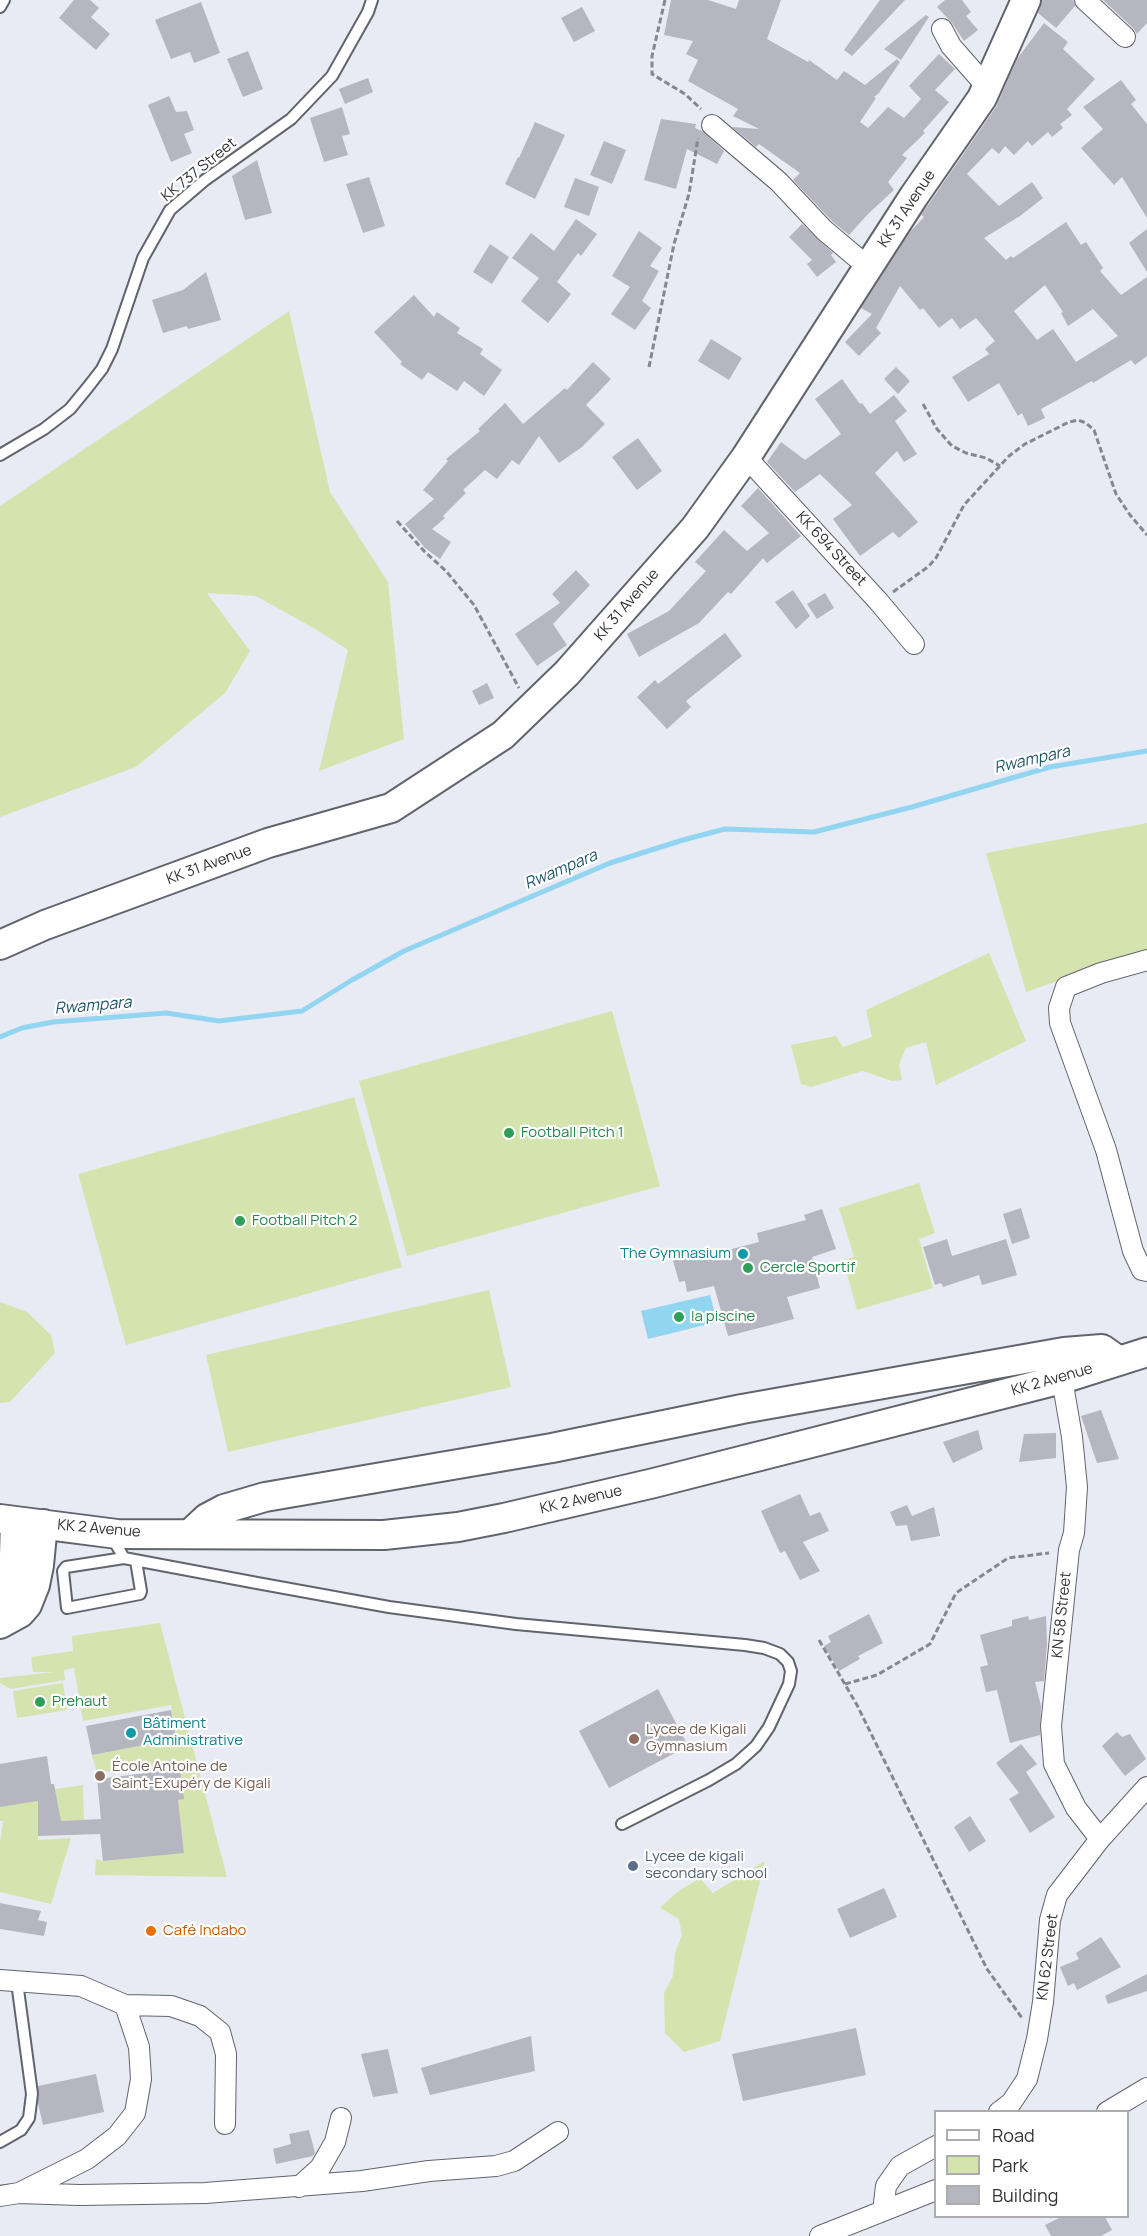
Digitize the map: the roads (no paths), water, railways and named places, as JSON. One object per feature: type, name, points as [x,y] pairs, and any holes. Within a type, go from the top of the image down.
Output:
[{"type":"main road","name":"KK 31 Avenue","points":[[0,945],[45,925],[268,843],[391,808],[503,735],[567,674],[695,528],[746,457],[868,267],[982,98],[1026,0]]},
{"type":"main road","points":[[190,1534],[207,1518],[224,1509],[265,1497],[552,1448],[742,1409],[1064,1352],[1102,1349],[1119,1361]]},
{"type":"main road","name":"KK 2 Avenue","points":[[8,1520],[43,1524],[121,1546],[190,1534],[384,1535],[458,1527],[654,1483],[1062,1379],[1147,1352]]},
{"type":"main road","points":[[0,1604],[10,1585],[14,1555],[8,1520]]},
{"type":"main road","points":[[0,1624],[20,1613],[27,1605],[35,1585],[39,1565],[43,1524]]},
{"type":"street","points":[[1085,0],[1125,38]]},
{"type":"street","points":[[942,29],[951,46],[987,87]]},
{"type":"street","points":[[709,120],[779,182],[824,230],[868,267]]},
{"type":"street","name":"KK 694 Street","points":[[746,457],[879,602],[914,644]]},
{"type":"street","points":[[1147,960],[1101,973],[1066,987],[1059,1008],[1060,1023],[1106,1150],[1133,1251],[1142,1270],[1147,1271]]},
{"type":"street","name":"KN 58 Street","points":[[1062,1379],[1072,1437],[1077,1487],[1074,1533],[1069,1550],[1051,1726],[1054,1764],[1076,1808],[1100,1839]]},
{"type":"street","name":"KN 62 Street","points":[[1002,2110],[1011,2103],[1027,2079],[1037,2039],[1043,2002],[1050,1920],[1057,1895],[1100,1839],[1147,1787]]},
{"type":"street","points":[[9,1981],[81,1986],[125,2005],[171,2006],[200,2016],[220,2032],[226,2054],[225,2124]]},
{"type":"street","points":[[9,2195],[87,2159],[117,2136],[135,2113],[141,2079],[139,2047],[125,2005]]},
{"type":"street","points":[[1110,2110],[1147,2088]]},
{"type":"street","points":[[298,2187],[320,2168],[335,2142],[341,2118]]},
{"type":"street","points":[[9,2195],[157,2194],[298,2187],[496,2166],[514,2161],[558,2132]]},
{"type":"street","points":[[883,2211],[886,2186],[900,2166],[934,2147]]},
{"type":"street","points":[[820,2236],[934,2191]]},
{"type":"lane","points":[[0,8],[4,0]]},
{"type":"lane","name":"KK 737 Street","points":[[0,456],[44,429],[70,409],[88,387],[102,369],[112,349],[143,258],[171,210],[205,180],[291,118],[332,76],[368,12],[372,0]]},
{"type":"lane","points":[[136,1561],[140,1594],[67,1608],[63,1571],[66,1567],[121,1546],[136,1561],[389,1607],[516,1624],[745,1645],[780,1654],[788,1662],[791,1671],[789,1684],[769,1727],[756,1746],[736,1764],[710,1780],[622,1824]]},
{"type":"lane","points":[[0,2142],[21,2130],[29,2118],[32,2094],[9,1981]]},
{"type":"water","name":"la piscine","points":[[710,1295],[717,1322],[648,1339],[641,1311]]},
{"type":"waterway","name":"Rwampara","points":[[0,1037],[22,1028],[53,1022],[166,1013],[219,1021],[302,1011],[404,951],[610,863],[683,840],[725,829],[814,832],[912,807],[1050,767],[1147,751]]},
{"type":"place","name":"Football Pitch 1","points":[[509,1133]]},
{"type":"place","name":"Football Pitch 2","points":[[240,1221]]},
{"type":"place","name":"The Gymnasium","points":[[743,1254]]},
{"type":"place","name":"Cercle Sportif","points":[[748,1268]]},
{"type":"place","name":"la piscine","points":[[679,1317]]},
{"type":"place","name":"Prehaut","points":[[40,1702]]},
{"type":"place","name":"Bâtiment Administrative","points":[[131,1733]]},
{"type":"place","name":"Lycee de Kigali Gymnasium","points":[[634,1739]]},
{"type":"place","name":"École Antoine de Saint-Exupéry de Kigali","points":[[100,1776]]},
{"type":"place","name":"Lycee de kigali secondary school","points":[[633,1866]]},
{"type":"place","name":"Café Indabo","points":[[151,1931]]}]
